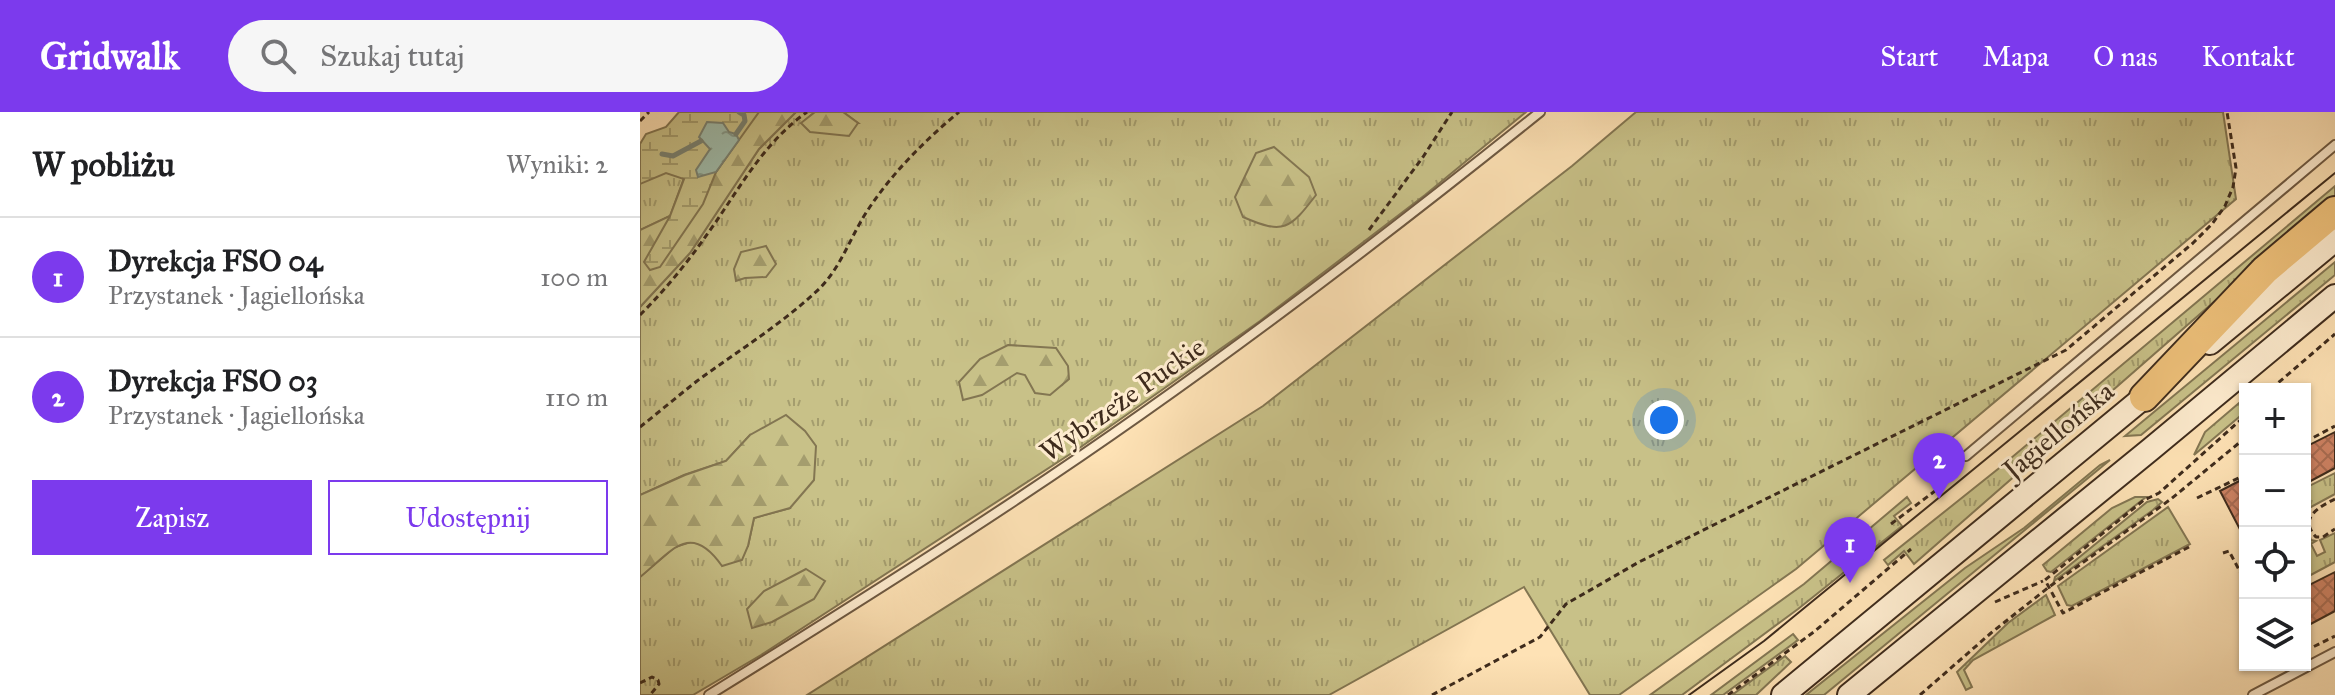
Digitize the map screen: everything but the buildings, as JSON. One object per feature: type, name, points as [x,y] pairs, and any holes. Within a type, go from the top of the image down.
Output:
[{"type":"highway","points":[[2144,397],[2265,270],[2335,211]]},
{"type":"main road","name":"Jagiellońska","points":[[1783,695],[2335,240]]},
{"type":"main road","points":[[1849,695],[2335,296]]},
{"type":"lane","name":"Wybrzeże Puckie","points":[[709,695],[1022,496],[1244,340],[1417,210],[1540,112]]},
{"type":"lane","points":[[1966,456],[2335,145]]},
{"type":"lane","points":[[2253,695],[2335,652]]},
{"type":"path","points":[[640,121],[649,112]]},
{"type":"path","points":[[640,315],[709,233],[760,155],[807,112]]},
{"type":"path","points":[[640,427],[697,382],[755,343],[819,288],[836,270],[865,215],[902,166],[959,112]]},
{"type":"path","points":[[1367,232],[1452,112]]},
{"type":"path","points":[[1432,695],[1540,637],[1566,604],[1639,562],[2066,350],[2193,243],[2225,206],[2233,187],[2236,168],[2227,112]]},
{"type":"path","points":[[2278,383],[2335,334]]},
{"type":"path","points":[[1994,602],[2045,580],[2144,500],[2159,493],[2239,421]]},
{"type":"path","points":[[2311,439],[2335,426]]},
{"type":"path","points":[[1920,695],[2049,587],[2171,499],[2239,443]]},
{"type":"path","points":[[1891,524],[1939,488],[1941,482],[1964,464],[1966,456]]},
{"type":"path","points":[[2197,498],[2239,478]]},
{"type":"path","points":[[2335,499],[2313,510],[2309,520],[2310,530],[2316,537],[2323,537],[2335,529]]},
{"type":"path","points":[[2045,580],[2063,613],[2189,547]]},
{"type":"path","points":[[1728,695],[1815,631],[1911,549]]},
{"type":"path","points":[[2223,553],[2229,551],[2239,570]]},
{"type":"path","points":[[2311,648],[2335,636]]},
{"type":"path","points":[[640,683],[652,677],[658,680],[659,684],[650,695]]},
{"type":"green space","points":[[679,112],[759,112],[716,172],[703,204],[660,267],[650,270],[644,262],[670,216],[684,179],[666,173],[640,184],[640,144],[646,134],[666,127]]},
{"type":"green space","points":[[732,112],[796,112],[759,149],[690,253],[640,307],[640,230],[670,216],[716,172],[738,140]]},
{"type":"green space","points":[[796,112],[815,112],[802,123],[858,123],[843,112],[1526,112],[1425,195],[1260,321],[1078,449],[761,655],[693,695],[640,695],[640,577],[675,547],[694,541],[710,548],[748,546],[754,518],[790,508],[750,435],[726,461],[684,475],[640,495],[640,307],[690,253],[759,149]]},
{"type":"green space","points":[[815,112],[843,112],[858,123],[849,136],[810,132],[801,123]]},
{"type":"green space","points":[[1636,112],[2223,112],[2236,199],[1796,569],[1619,695],[1590,695],[1524,587],[1329,695],[807,695],[1263,406],[1572,166]]},
{"type":"green space","points":[[1274,147],[1309,177],[1316,195],[1292,222],[1277,227],[1243,217],[1235,197],[1256,153]]},
{"type":"green space","points":[[649,162],[684,178],[670,216],[640,230],[640,181]]},
{"type":"green space","points":[[2335,186],[2335,196],[1914,564],[1904,551],[1888,565],[1884,560],[1998,469]]},
{"type":"green space","points":[[766,246],[776,264],[766,277],[736,281],[734,269],[741,252]]},
{"type":"green space","points":[[2335,262],[2335,275],[2141,435],[2125,436]]},
{"type":"green space","points":[[1008,345],[1056,348],[1068,366],[1069,379],[1050,395],[1035,393],[1025,375],[1017,373],[982,395],[963,400],[959,382],[980,359]]},
{"type":"green space","points":[[2239,403],[2239,417],[2194,455],[2205,432]]},
{"type":"green space","points":[[786,415],[805,431],[816,446],[814,480],[790,508],[754,518],[742,560],[722,566],[711,552],[690,543],[671,550],[640,577],[640,495],[726,461],[750,435]]},
{"type":"green space","points":[[2110,460],[1824,695],[1806,695],[1965,568],[2024,528]]},
{"type":"green space","points":[[2335,473],[2335,494],[2311,507],[2311,485]]},
{"type":"green space","points":[[1907,497],[1911,503],[1894,516],[1902,526],[1798,609],[1682,695],[1650,695],[1804,584]]},
{"type":"green space","points":[[2135,497],[2146,497],[2051,572],[2047,571],[2043,565],[2112,508]]},
{"type":"green space","points":[[2158,499],[2162,502],[2153,510],[2054,581],[2055,577],[2147,502]]},
{"type":"green space","points":[[2168,507],[2190,544],[2072,606],[2067,605],[2058,586]]},
{"type":"green space","points":[[2335,533],[2335,562],[2311,575],[2311,544],[2317,556],[2325,552],[2320,540]]},
{"type":"green space","points":[[806,569],[825,581],[814,599],[772,622],[752,628],[747,609],[764,591]]},
{"type":"green space","points":[[2046,595],[2055,615],[1973,660],[1964,670],[1972,687],[1966,690],[1957,672],[2008,623]]},
{"type":"green space","points":[[1793,634],[1798,640],[1723,695],[1711,695]]},
{"type":"green space","points":[[1785,656],[1791,662],[1756,695],[1732,695]]},
{"type":"water","points":[[707,122],[723,123],[739,140],[716,172],[698,177],[696,170],[710,149],[699,137]]},
{"type":"waterway","points":[[736,134],[745,121],[744,115],[739,112]]},
{"type":"waterway","points":[[662,154],[673,156],[701,141]]},
{"type":"tram line","points":[[1689,695],[1764,641],[2335,173]]},
{"type":"place","name":"Dyrekcja FSO 03","points":[[1939,499]]},
{"type":"place","name":"Dyrekcja FSO 04","points":[[1850,583]]}]
